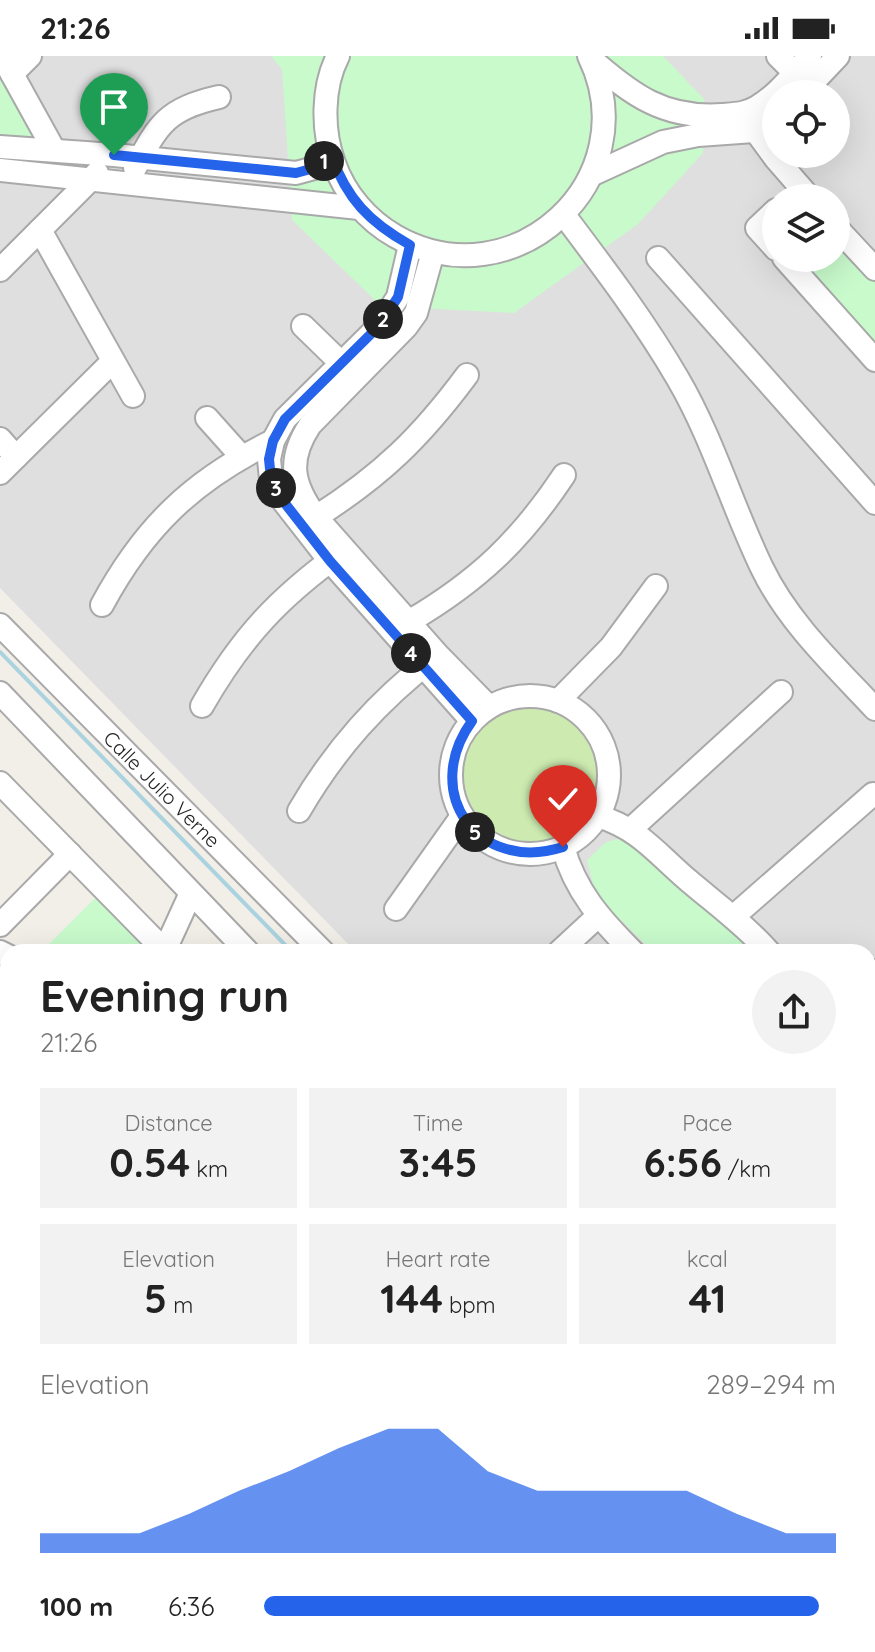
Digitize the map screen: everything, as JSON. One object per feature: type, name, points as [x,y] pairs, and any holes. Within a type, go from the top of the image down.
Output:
[{"type":"street","points":[[30,56],[7,65],[54,150]]},
{"type":"street","points":[[778,56],[798,80]]},
{"type":"street","points":[[803,80],[810,56]]},
{"type":"street","points":[[808,80],[838,56]]},
{"type":"street","points":[[336,57],[326,102],[326,129],[331,155],[342,183],[359,208],[383,229],[410,245],[433,252],[478,256],[500,252],[541,234],[564,215],[591,175],[601,141],[603,105],[590,58]]},
{"type":"street","points":[[590,58],[628,91],[698,126]]},
{"type":"street","points":[[127,183],[153,134],[166,120],[192,103],[219,97]]},
{"type":"street","points":[[749,122],[762,104]]},
{"type":"street","points":[[591,175],[698,126],[762,119]]},
{"type":"street","points":[[749,122],[792,184]]},
{"type":"street","points":[[0,147],[296,173],[318,167],[331,155]]},
{"type":"street","points":[[0,270],[114,155]]},
{"type":"street","points":[[0,170],[359,208]]},
{"type":"street","points":[[564,215],[618,288],[678,379],[714,451],[762,570],[791,617],[875,709]]},
{"type":"street","points":[[40,230],[133,396]]},
{"type":"street","points":[[850,242],[875,269]]},
{"type":"street","points":[[410,245],[398,297],[379,326],[285,419],[273,441],[269,459],[271,479],[480,714]]},
{"type":"street","points":[[430,661],[410,621],[338,555],[302,498],[295,478],[295,456],[301,438],[310,425],[416,313],[433,252]]},
{"type":"street","points":[[658,258],[875,503]]},
{"type":"street","points":[[796,272],[875,360]]},
{"type":"street","points":[[303,326],[340,362]]},
{"type":"street","points":[[0,473],[113,361]]},
{"type":"street","points":[[316,517],[360,488],[400,455],[436,417],[467,375]]},
{"type":"street","points":[[207,418],[241,456]]},
{"type":"street","points":[[0,439],[16,457]]},
{"type":"street","points":[[102,605],[138,546],[185,496],[241,456],[273,441]]},
{"type":"street","points":[[410,621],[447,599],[513,544],[564,475]]},
{"type":"street","points":[[202,706],[226,664],[257,625],[292,590],[338,555]]},
{"type":"street","points":[[558,701],[611,647],[656,586]]},
{"type":"street","name":"Calle Julio Verne","points":[[0,625],[315,944]]},
{"type":"street","points":[[299,811],[318,777],[349,736],[394,690],[430,661]]},
{"type":"street","points":[[631,829],[781,692]]},
{"type":"street","points":[[0,693],[236,944]]},
{"type":"street","points":[[541,696],[558,701],[578,712],[594,729],[605,750],[609,772],[607,795],[598,816],[583,834],[563,847],[545,853],[507,851],[489,843],[474,831],[462,816],[454,797],[452,767],[460,737],[480,714],[505,699],[541,696]]},
{"type":"street","points":[[3,790],[156,944]]},
{"type":"street","points":[[733,917],[873,794]]},
{"type":"street","points":[[396,909],[462,816]]},
{"type":"street","points":[[598,816],[631,829],[761,944]]},
{"type":"street","points":[[563,847],[580,892],[625,944]]},
{"type":"street","points":[[0,925],[70,854]]},
{"type":"street","points":[[168,944],[191,893]]},
{"type":"street","points":[[568,944],[598,916]]},
{"type":"shaded area","points":[[0,56],[875,56],[875,944],[348,944],[0,588]]},
{"type":"green space","points":[[271,56],[663,56],[704,99],[703,153],[638,224],[514,313],[381,306],[292,220],[282,69]]},
{"type":"green space","points":[[0,69],[41,141],[0,139]]},
{"type":"green space","points":[[850,249],[875,277],[875,350],[805,272],[850,272]]},
{"type":"green space","points":[[533,705],[560,710],[582,725],[597,747],[602,774],[597,801],[582,823],[560,838],[533,843],[506,838],[484,823],[469,801],[464,774],[469,747],[484,725],[506,710]]},
{"type":"green space","points":[[626,837],[753,944],[645,944],[597,900],[587,860],[606,842]]},
{"type":"green space","points":[[98,895],[144,944],[49,944]]},
{"type":"waterway","points":[[0,652],[284,944]]},
{"type":"route","points":[[114,155],[296,173],[318,167],[331,155],[347,192],[359,208],[383,229],[410,245],[398,297],[379,326],[285,419],[273,441],[269,459],[271,479],[280,497],[330,561],[472,721],[460,737],[453,756],[451,777],[454,797],[462,816],[489,843],[507,851],[545,853],[563,847]]}]
